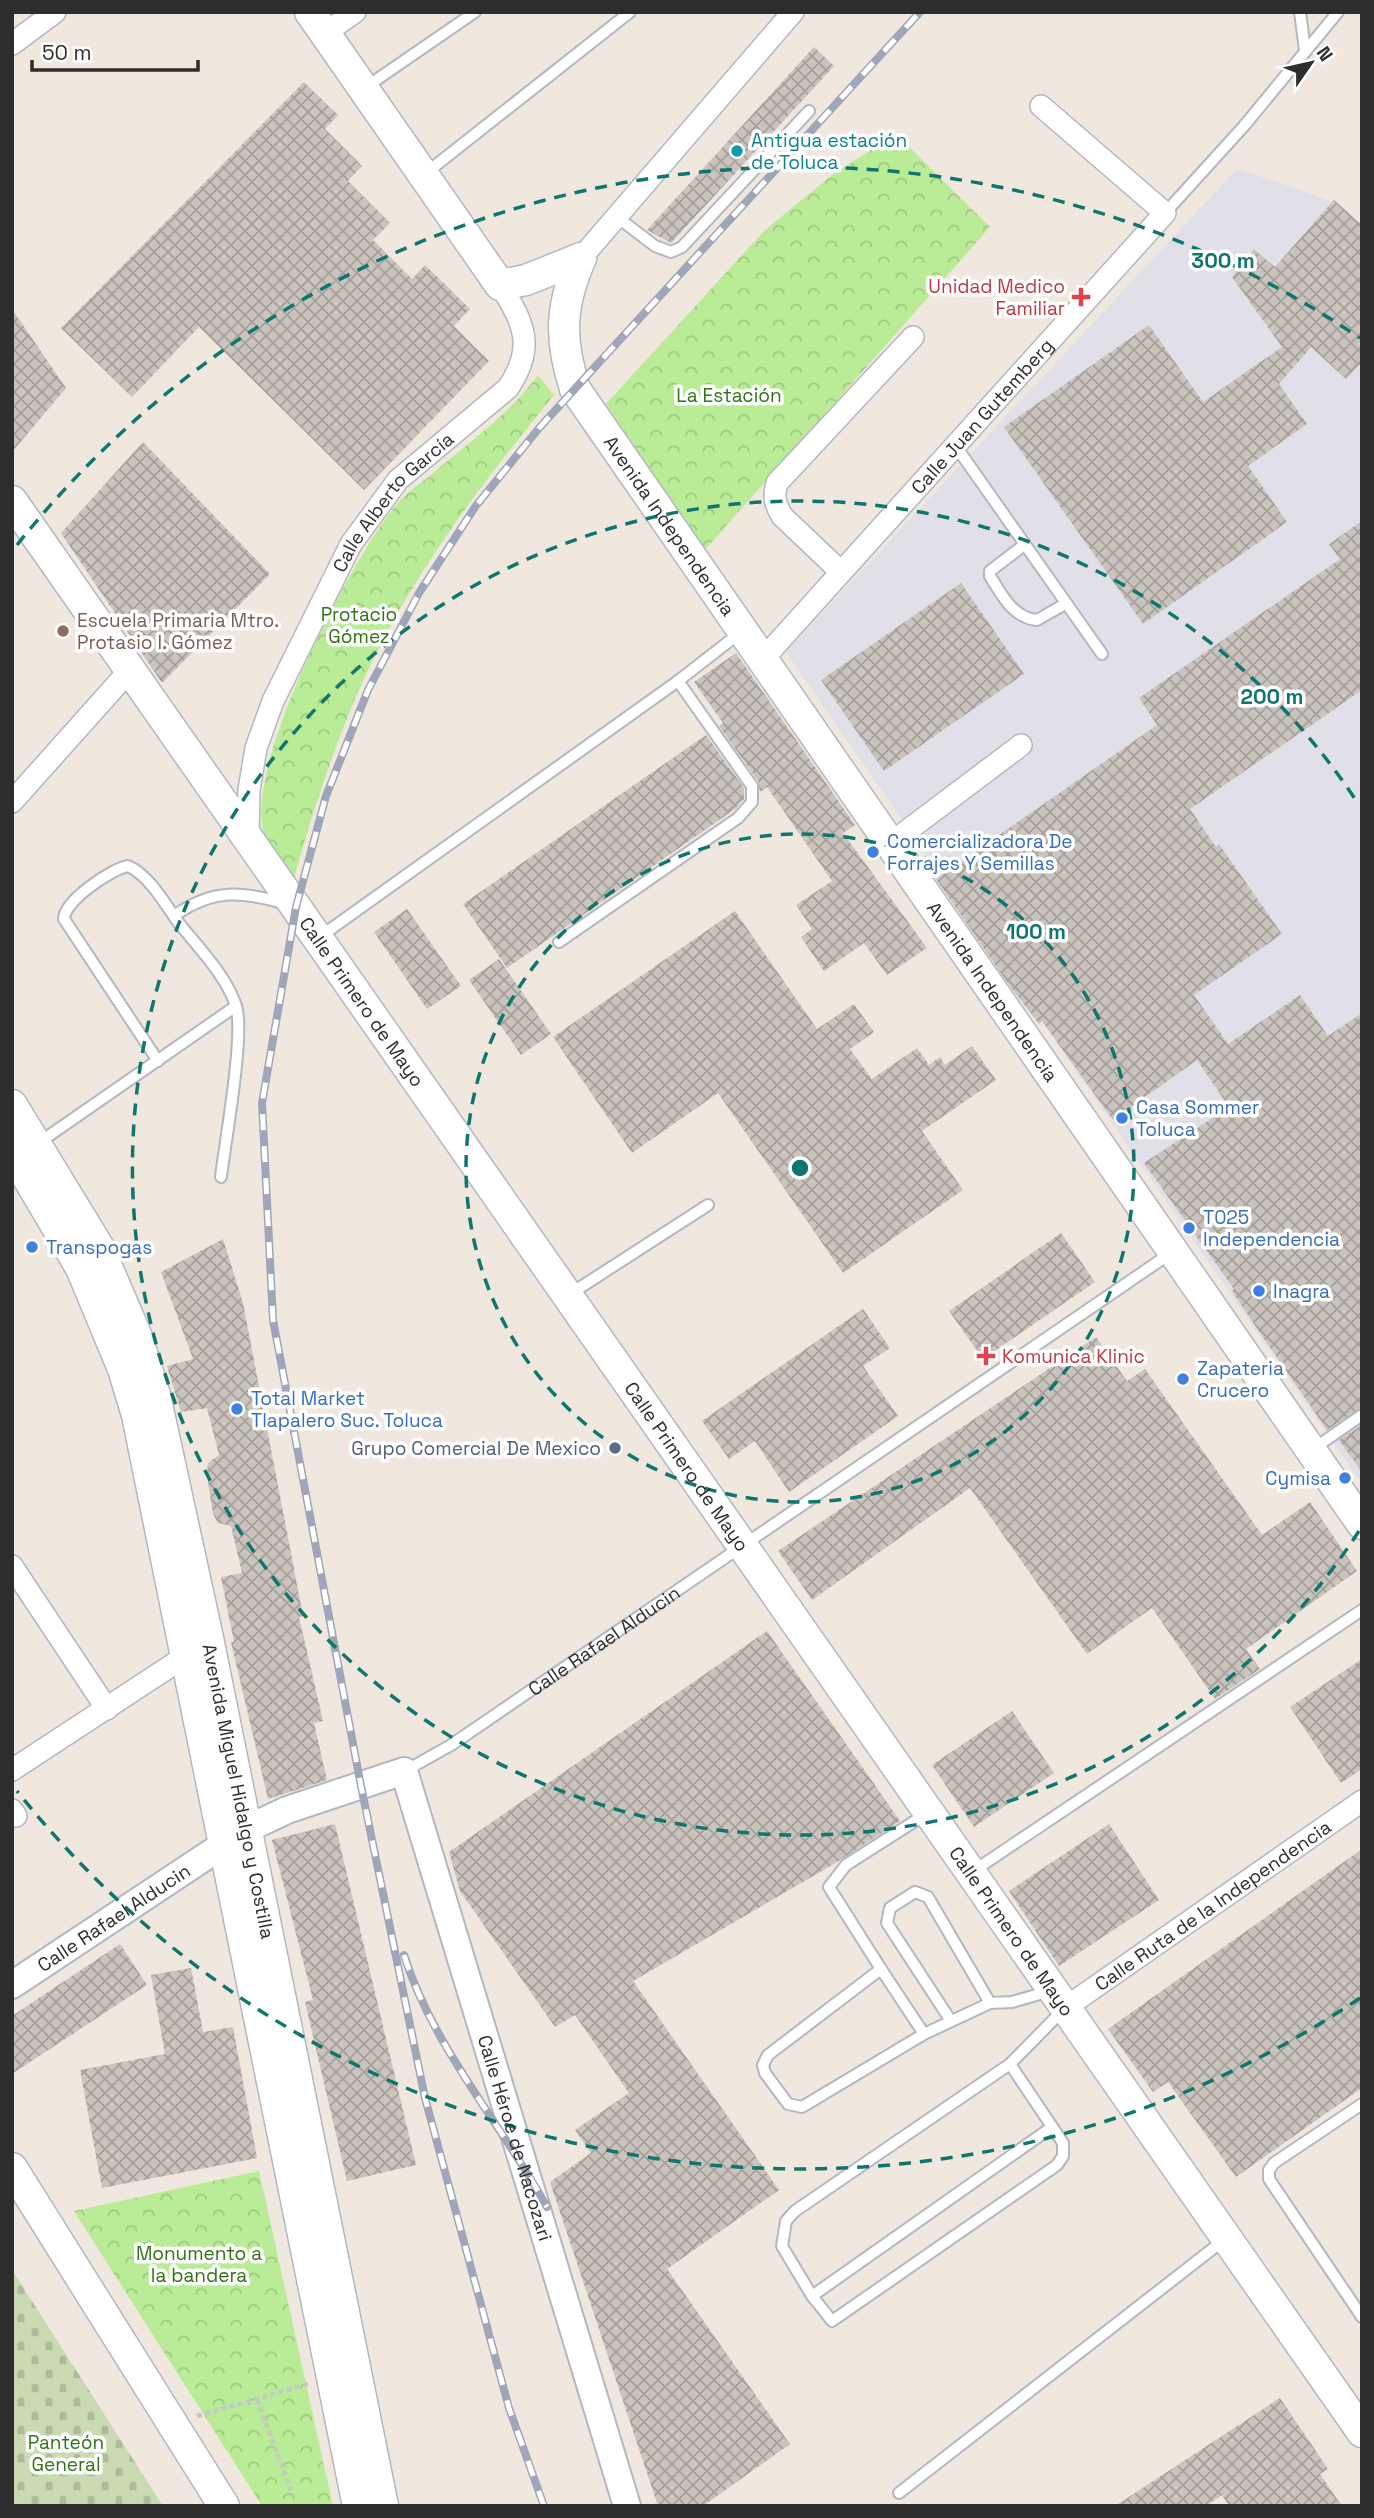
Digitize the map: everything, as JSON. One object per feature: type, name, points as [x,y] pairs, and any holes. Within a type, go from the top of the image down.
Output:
[{"type":"main road","points":[[317,23],[500,285],[526,280],[581,258]]},
{"type":"main road","name":"Avenida Independencia","points":[[581,258],[568,289],[563,313],[564,346],[575,389],[1362,1524]]},
{"type":"main road","name":"Calle Primero de Mayo","points":[[12,501],[248,835],[1226,2239],[1360,2424]]},
{"type":"main road","name":"Avenida Miguel Hidalgo y Costilla","points":[[12,1105],[25,1148],[98,1246],[137,1337],[155,1395],[187,1655],[235,1835],[264,1977],[296,2138],[358,2506]]},
{"type":"main road","name":"Avenida Miguel Hidalgo y Costilla","points":[[296,2138],[383,2506]]},
{"type":"main road","points":[[12,2168],[224,2506]]},
{"type":"street","points":[[12,44],[55,12]]},
{"type":"street","points":[[317,23],[355,12]]},
{"type":"street","points":[[581,258],[793,12]]},
{"type":"street","points":[[1041,106],[1165,213]]},
{"type":"street","name":"Calle Juan Gutemberg","points":[[763,659],[1165,213]]},
{"type":"street","name":"Calle Alberto García","points":[[248,835],[249,790],[256,748],[273,701],[314,613],[351,544],[398,480],[492,403],[514,380],[525,348],[523,327],[500,285]]},
{"type":"street","points":[[841,572],[782,516],[776,506],[777,482],[913,337]]},
{"type":"street","points":[[12,802],[130,671]]},
{"type":"street","points":[[891,843],[1021,745]]},
{"type":"street","points":[[14,1572],[107,1709]]},
{"type":"street","points":[[12,1770],[187,1655]]},
{"type":"street","name":"Calle Rafael Alducin","points":[[12,1985],[235,1835],[287,1810],[404,1771]]},
{"type":"street","name":"Calle Héroe de Nacozari","points":[[404,1771],[627,2506]]},
{"type":"street","name":"Calle Ruta de la Independencia","points":[[1059,1999],[1362,1801]]},
{"type":"lane","points":[[363,89],[475,12]]},
{"type":"lane","points":[[424,175],[630,12]]},
{"type":"lane","points":[[1300,12],[1305,50]]},
{"type":"lane","name":"Calle Juan Gutemberg","points":[[1165,213],[1244,126],[1338,12]]},
{"type":"lane","points":[[617,217],[655,246],[671,252],[682,247],[809,111]]},
{"type":"lane","points":[[955,445],[1102,653]]},
{"type":"lane","points":[[1024,545],[990,571],[990,576],[1011,607],[1023,617],[1037,620],[1065,604]]},
{"type":"lane","points":[[318,938],[678,681],[743,630]]},
{"type":"lane","points":[[559,942],[738,818],[752,802],[752,786],[678,681]]},
{"type":"lane","points":[[158,1061],[68,928],[64,911],[73,900],[102,879],[128,866],[142,876],[174,916],[224,984],[236,1006],[236,1057],[221,1177]]},
{"type":"lane","points":[[174,916],[206,897],[226,894],[258,896],[296,907]]},
{"type":"lane","points":[[25,1148],[236,1006]]},
{"type":"lane","points":[[568,1295],[708,1205]]},
{"type":"lane","name":"Calle Rafael Alducin","points":[[404,1771],[451,1745],[1174,1251]]},
{"type":"lane","points":[[1311,1451],[1362,1415]]},
{"type":"lane","points":[[971,1873],[1362,1610]]},
{"type":"lane","points":[[924,2035],[830,1887],[835,1876],[846,1865],[929,1812]]},
{"type":"lane","points":[[951,2021],[887,1923],[890,1908],[915,1892],[928,1897],[990,2003]]},
{"type":"lane","points":[[881,1969],[768,2055],[762,2065],[765,2073],[788,2104],[802,2108],[924,2035],[990,2003],[1059,1999]]},
{"type":"lane","points":[[1010,2064],[1064,2149],[1057,2165],[832,2321],[812,2296],[782,2246],[786,2221],[795,2211],[1010,2064],[1059,1999]]},
{"type":"lane","points":[[1362,2104],[1269,2170],[1273,2188],[1362,2317]]},
{"type":"lane","points":[[812,2296],[1052,2127]]},
{"type":"lane","points":[[899,2493],[1226,2239]]},
{"type":"path","points":[[197,2416],[313,2383]]},
{"type":"path","points":[[257,2399],[291,2490]]},
{"type":"shaded area","points":[[1237,169],[1332,201],[1362,227],[1362,1484],[786,652]]},
{"type":"green space","name":"La Estación","points":[[896,134],[990,227],[705,550],[606,404],[764,231],[832,175]]},
{"type":"green space","name":"Protacio Gómez","points":[[538,375],[554,395],[458,519],[407,597],[371,664],[328,769],[294,878],[266,839],[262,802],[270,761],[285,713],[306,663],[354,568],[397,504],[502,415]]},
{"type":"green space","name":"Monumento a la bandera","points":[[259,2171],[333,2506],[262,2506],[74,2211]]},
{"type":"green space","name":"Panteón General","points":[[12,2270],[163,2506],[12,2506]]},
{"type":"building","name":"Antigua estación de Toluca","points":[[814,47],[834,66],[671,243],[647,230]]},
{"type":"building","points":[[304,82],[338,115],[325,129],[362,166],[348,181],[390,223],[373,240],[412,279],[425,265],[470,309],[454,326],[489,361],[364,490],[199,327],[132,397],[61,328]]},
{"type":"building","points":[[1334,200],[1362,225],[1362,362],[1346,379],[1311,347],[1279,384],[1307,424],[1248,466],[1287,522],[1143,624],[1004,427],[1149,325],[1203,402],[1282,347],[1232,277],[1254,249],[1275,267]]},
{"type":"building","points":[[12,309],[66,388],[12,452]]},
{"type":"building","points":[[143,442],[270,574],[162,683],[61,533]]},
{"type":"building","points":[[1362,521],[1362,690],[1190,809],[1216,847],[1219,844],[1282,934],[1194,995],[1228,1044],[1300,995],[1328,1036],[1362,1013],[1362,1407],[1327,1430],[1232,1291],[1234,1289],[1144,1163],[1229,1107],[1197,1060],[1113,1120],[1042,1021],[1039,1024],[1009,985],[936,879],[1157,725],[1139,698],[1340,559],[1329,544]]},
{"type":"building","points":[[961,583],[1024,674],[884,771],[821,680]]},
{"type":"building","points":[[736,653],[855,825],[843,833],[927,948],[887,975],[864,943],[824,971],[801,937],[812,929],[796,905],[832,881],[767,787],[760,792],[758,781],[719,726],[723,723],[694,682]]},
{"type":"building","points":[[706,735],[744,788],[744,799],[735,809],[507,968],[463,904]]},
{"type":"building","points":[[407,909],[461,986],[427,1009],[374,932]]},
{"type":"building","points":[[735,911],[817,1029],[854,1004],[874,1032],[850,1049],[872,1079],[917,1048],[929,1065],[940,1057],[945,1065],[972,1046],[996,1080],[922,1131],[963,1190],[843,1273],[718,1093],[632,1153],[553,1037]]},
{"type":"building","points":[[499,959],[551,1034],[521,1055],[469,980]]},
{"type":"building","points":[[1061,1233],[1095,1282],[983,1359],[949,1311]]},
{"type":"building","points":[[223,1239],[243,1303],[303,1616],[299,1617],[323,1721],[314,1723],[327,1780],[268,1799],[231,1642],[234,1642],[221,1577],[242,1573],[231,1526],[218,1523],[213,1514],[207,1475],[208,1463],[219,1455],[207,1408],[181,1412],[167,1366],[193,1359],[161,1272]]},
{"type":"building","points":[[863,1309],[890,1348],[863,1366],[898,1416],[789,1492],[755,1441],[729,1459],[702,1421]]},
{"type":"building","points":[[1096,1337],[1127,1381],[1145,1369],[1262,1535],[1310,1502],[1357,1571],[1246,1649],[1260,1669],[1215,1699],[1152,1608],[1087,1654],[970,1488],[812,1600],[778,1551]]},
{"type":"building","points":[[1362,1425],[1362,1472],[1339,1440]]},
{"type":"building","points":[[767,1631],[900,1821],[839,1861],[633,1981],[779,2190],[667,2269],[790,2444],[703,2506],[658,2506],[550,2182],[591,2153],[575,2130],[629,2093],[575,2015],[555,2027],[460,1891],[449,1852]]},
{"type":"building","points":[[1362,1659],[1362,1769],[1341,1783],[1290,1707]]},
{"type":"building","points":[[1012,1711],[1054,1773],[974,1827],[932,1765]]},
{"type":"building","points":[[335,1824],[416,2165],[347,2181],[305,2002],[313,2000],[272,1840]]},
{"type":"building","points":[[1109,1824],[1159,1900],[1059,1966],[1009,1891]]},
{"type":"building","points":[[1362,1849],[1362,2088],[1236,2177],[1168,2082],[1153,2092],[1108,2029]]},
{"type":"building","points":[[120,1944],[147,1985],[12,2074],[12,2016]]},
{"type":"building","points":[[191,1968],[203,2032],[233,2027],[257,2158],[102,2188],[80,2070],[165,2054],[151,1975]]},
{"type":"building","points":[[1280,2398],[1328,2469],[1320,2474],[1342,2506],[1229,2506],[1222,2495],[1206,2506],[1115,2506]]},
{"type":"railway","points":[[544,2506],[509,2408],[425,2098],[361,1786],[273,1320],[262,1103],[296,907],[326,796],[368,690],[419,593],[475,507],[540,427],[920,12]]},
{"type":"railway","points":[[404,1955],[432,2021],[450,2053],[547,2207]]},
{"type":"place","name":"Antigua estación de Toluca","points":[[737,151]]},
{"type":"place","name":"Unidad Medico Familiar","points":[[1081,297]]},
{"type":"place","name":"Escuela Primaria Mtro. Protasio I. Gómez","points":[[63,631]]},
{"type":"place","name":"Comercializadora De Forrajes Y Semillas","points":[[873,852]]},
{"type":"place","name":"Casa Sommer Toluca","points":[[1122,1118]]},
{"type":"place","name":"T025 Independencia","points":[[1189,1228]]},
{"type":"place","name":"Transpogas","points":[[32,1247]]},
{"type":"place","name":"Inagra","points":[[1259,1291]]},
{"type":"place","name":"Komunica Klinic","points":[[986,1356]]},
{"type":"place","name":"Zapateria Crucero","points":[[1183,1379]]},
{"type":"place","name":"Total Market Tlapalero Suc. Toluca","points":[[237,1409]]},
{"type":"place","name":"Grupo Comercial De Mexico","points":[[615,1448]]},
{"type":"place","name":"Cymisa","points":[[1345,1478]]}]
